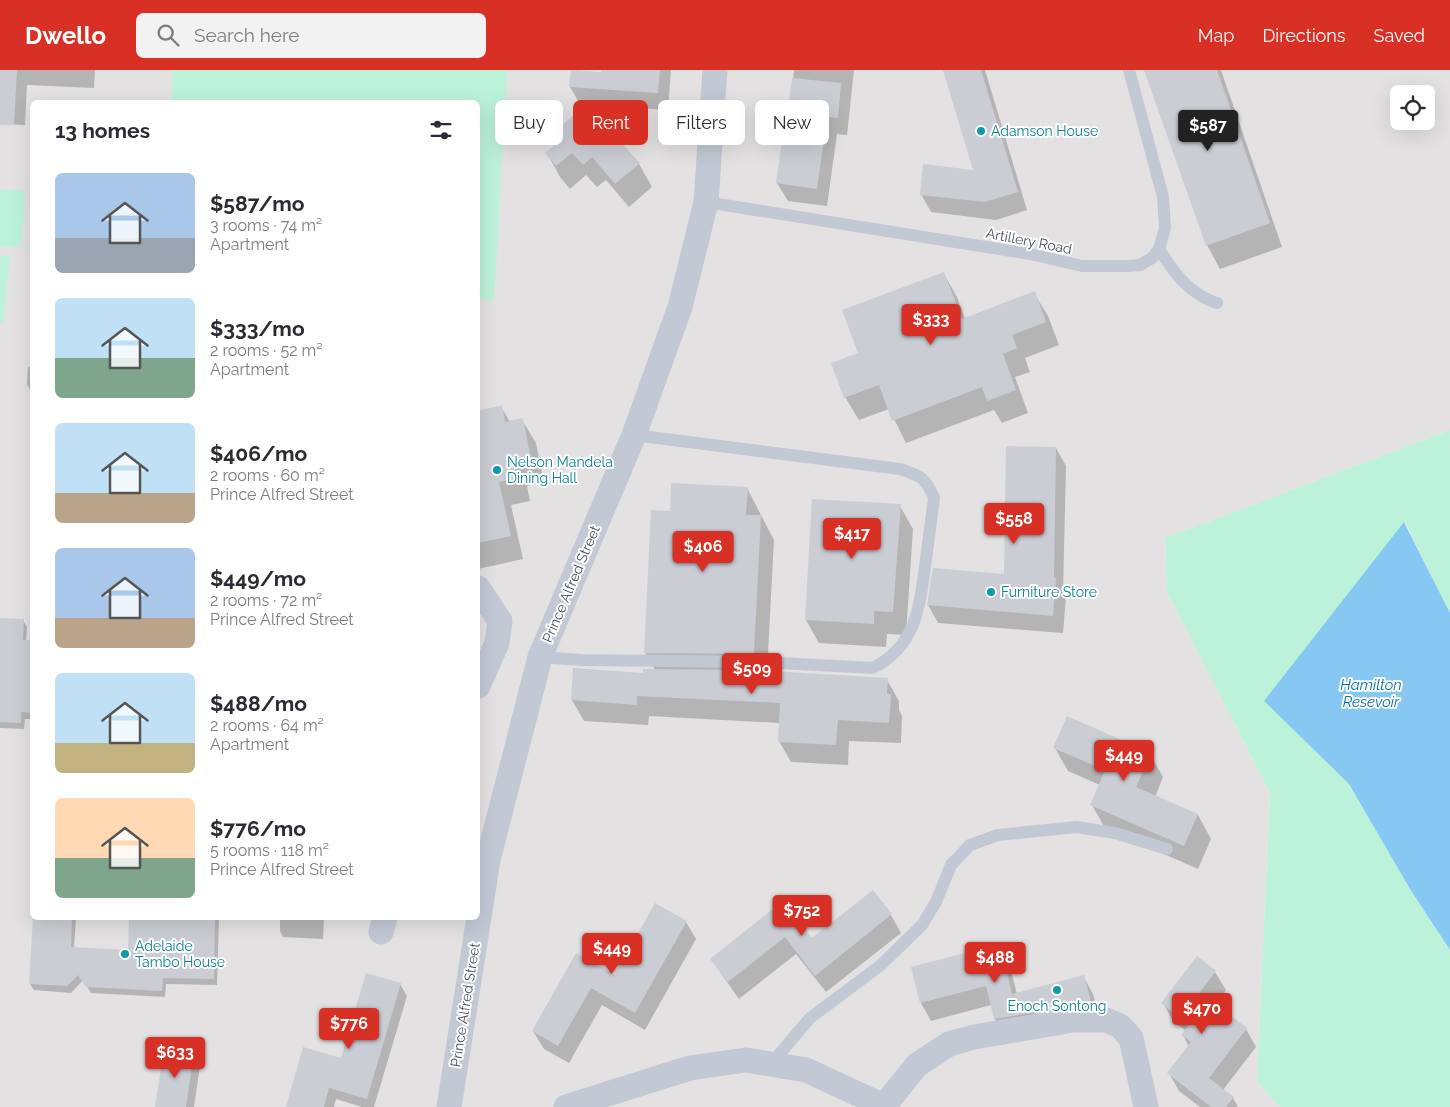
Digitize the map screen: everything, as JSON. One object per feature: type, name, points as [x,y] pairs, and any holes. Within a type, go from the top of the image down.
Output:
[{"type":"street","name":"Prince Alfred Street","points":[[480,881],[483,859],[540,657],[634,435],[680,306],[706,202],[715,70]]},
{"type":"street","points":[[480,591],[500,621],[497,643],[480,681]]},
{"type":"street","name":"Prince Alfred Street","points":[[449,1107],[475,920]]},
{"type":"street","points":[[566,1107],[690,1068],[746,1060],[806,1070],[883,1106],[917,1065],[949,1044],[974,1037],[1073,1020],[1106,1020],[1120,1026],[1131,1038],[1146,1107]]},
{"type":"lane","points":[[1128,70],[1163,197],[1165,228],[1158,250],[1176,276],[1202,298],[1217,303]]},
{"type":"lane","name":"Artillery Road","points":[[706,202],[1030,254],[1082,266],[1140,264],[1152,258],[1158,250]]},
{"type":"lane","points":[[540,657],[582,660],[762,662],[873,668],[889,660],[912,629],[920,606],[934,498],[928,484],[920,476],[900,469],[634,435]]},
{"type":"lane","points":[[771,1064],[810,1018],[881,965],[922,925],[936,902],[951,865],[970,846],[998,835],[1076,826],[1115,834],[1167,849]]},
{"type":"shaded area","points":[[0,70],[1450,70],[1450,430],[1165,538],[1167,591],[1270,793],[1257,1081],[1280,1107],[0,1107]]},
{"type":"green space","points":[[173,70],[507,70],[505,100],[495,100],[495,145],[503,145],[494,300],[480,299],[480,100],[171,100]]},
{"type":"green space","points":[[0,189],[25,191],[21,247],[0,246]]},
{"type":"green space","points":[[0,256],[10,256],[3,323],[0,322]]},
{"type":"green space","points":[[1450,430],[1450,613],[1405,522],[1265,701],[1349,784],[1410,889],[1450,950],[1450,1107],[1280,1107],[1257,1081],[1270,793],[1167,591],[1165,538]]},
{"type":"water","name":"Hamilton Resevoir","points":[[1404,522],[1450,613],[1450,950],[1410,889],[1349,784],[1264,701]]},
{"type":"building","points":[[0,70],[17,70],[14,125],[0,125]]},
{"type":"building","points":[[571,70],[601,72],[602,70],[660,70],[658,93],[569,87]]},
{"type":"building","name":"Adamson House","points":[[943,70],[981,70],[1018,192],[985,202],[920,195],[923,164],[973,170]]},
{"type":"building","points":[[1144,70],[1217,70],[1270,223],[1206,246]]},
{"type":"building","points":[[792,78],[841,83],[838,118],[829,117],[829,100],[789,100]]},
{"type":"building","points":[[573,116],[573,145],[623,145],[640,163],[615,184],[592,157],[583,165],[572,153],[556,166],[545,153],[555,145],[563,145],[563,124]]},
{"type":"building","points":[[781,145],[823,145],[817,189],[776,183]]},
{"type":"building","points":[[944,272],[962,319],[1035,291],[1046,322],[1012,335],[1017,348],[1003,354],[1016,390],[987,401],[982,387],[892,421],[879,385],[844,398],[831,363],[858,353],[842,310]]},
{"type":"building","name":"Nelson Mandela Dining Hall","points":[[502,405],[505,422],[523,418],[531,459],[514,463],[517,478],[499,482],[511,536],[480,543],[480,410]]},
{"type":"building","points":[[1006,446],[1056,447],[1054,578],[1056,578],[1053,616],[927,605],[933,568],[1004,574]]},
{"type":"building","points":[[671,483],[748,487],[746,515],[761,515],[754,654],[644,653],[651,510],[670,511]]},
{"type":"building","points":[[812,499],[901,504],[893,612],[874,611],[874,624],[805,620]]},
{"type":"building","points":[[0,618],[24,619],[23,640],[30,640],[30,713],[21,712],[21,723],[0,722]]},
{"type":"building","points":[[573,668],[643,673],[643,669],[753,670],[888,678],[887,694],[891,694],[889,723],[838,720],[836,745],[778,742],[780,703],[637,696],[637,705],[571,700]]},
{"type":"building","points":[[1067,716],[1151,753],[1136,787],[1198,814],[1184,846],[1090,805],[1105,770],[1053,748]]},
{"type":"building","points":[[873,890],[892,914],[815,976],[785,937],[728,982],[710,959],[783,901],[812,938]]},
{"type":"building","points":[[655,903],[687,921],[635,1013],[591,988],[558,1046],[532,1031],[576,953],[615,975]]},
{"type":"building","points":[[33,920],[72,920],[71,947],[128,950],[129,920],[215,920],[214,979],[163,978],[162,991],[86,987],[78,975],[67,986],[29,984]]},
{"type":"building","name":"Enoch Sontong","points":[[1000,944],[1012,994],[1084,975],[1092,1006],[1071,1006],[994,1019],[986,986],[920,1003],[911,967]]},
{"type":"building","points":[[1197,956],[1216,971],[1200,992],[1247,1028],[1209,1078],[1234,1097],[1226,1107],[1211,1107],[1167,1073],[1191,1042],[1181,1035],[1189,1025],[1161,1003]]},
{"type":"building","points":[[366,973],[401,983],[367,1099],[329,1088],[324,1107],[286,1107],[303,1047],[341,1058]]},
{"type":"building","points":[[164,1049],[194,1053],[186,1107],[155,1107]]},
{"type":"place","name":"Adamson House","points":[[981,131]]},
{"type":"place","name":"Nelson Mandela Dining Hall","points":[[497,470]]},
{"type":"place","name":"Furniture Store","points":[[991,592]]},
{"type":"place","name":"Adelaide Tambo House","points":[[125,954]]},
{"type":"place","name":"Enoch Sontong","points":[[1057,990]]}]
